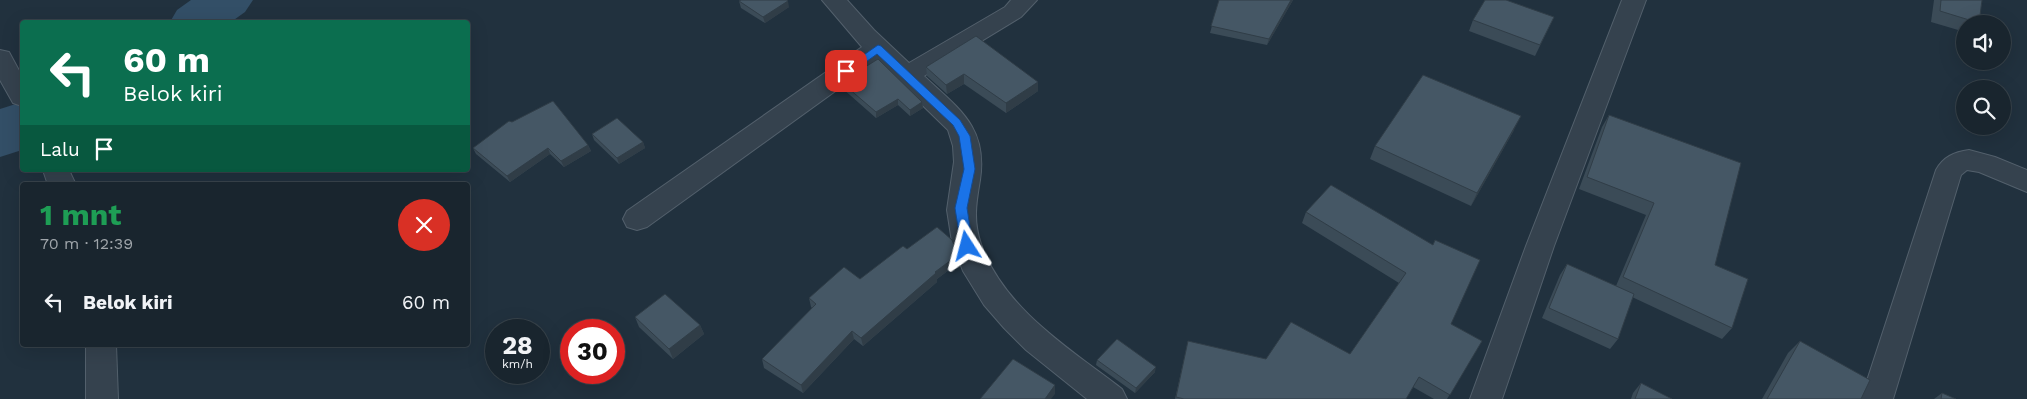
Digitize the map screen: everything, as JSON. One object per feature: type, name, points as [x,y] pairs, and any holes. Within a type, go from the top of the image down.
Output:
[{"type":"street","points":[[834,0],[864,36],[957,122],[965,136],[969,169],[961,208],[967,246],[986,286],[1015,322],[1111,399]]},
{"type":"street","points":[[907,75],[1013,12],[1025,0]]},
{"type":"street","points":[[1486,399],[1540,246],[1634,0]]},
{"type":"street","points":[[637,219],[878,48]]},
{"type":"street","points":[[0,58],[20,93]]},
{"type":"street","points":[[1877,399],[1949,170],[1963,161],[1970,160],[1993,167],[2027,182]]},
{"type":"street","points":[[101,347],[102,399]]},
{"type":"building","points":[[1219,0],[1291,0],[1269,39],[1211,26]]},
{"type":"building","points":[[1485,0],[1506,0],[1554,17],[1540,45],[1473,20]]},
{"type":"building","points":[[1941,0],[1982,0],[1980,15],[1956,16],[1940,11]]},
{"type":"building","points":[[739,1],[788,1],[763,17]]},
{"type":"building","points":[[976,36],[1038,82],[1006,103],[964,74],[946,85],[926,67]]},
{"type":"building","points":[[878,59],[922,102],[910,110],[898,99],[876,112],[841,82]]},
{"type":"building","points":[[1423,75],[1521,116],[1477,193],[1375,146]]},
{"type":"building","points":[[553,101],[588,145],[561,161],[548,148],[507,176],[473,148],[509,121],[512,122]]},
{"type":"building","points":[[1609,115],[1741,163],[1715,265],[1748,279],[1732,328],[1623,277],[1654,203],[1587,177]]},
{"type":"building","points":[[617,118],[643,142],[617,158],[592,134]]},
{"type":"building","points":[[1331,185],[1433,245],[1435,240],[1480,260],[1451,324],[1482,341],[1450,395],[1419,377],[1406,399],[1184,399],[1176,397],[1188,341],[1266,359],[1291,322],[1350,354],[1406,273],[1306,212]]},
{"type":"building","points":[[937,227],[952,240],[958,255],[935,272],[861,338],[852,331],[801,385],[762,359],[816,304],[809,298],[844,267],[860,279],[903,246],[907,249]]},
{"type":"building","points":[[1567,264],[1634,294],[1618,339],[1549,308]]},
{"type":"building","points":[[665,294],[700,325],[669,349],[635,317]]},
{"type":"building","points":[[1117,339],[1156,367],[1136,388],[1097,360]]},
{"type":"building","points":[[1800,341],[1870,380],[1861,399],[1767,399]]},
{"type":"building","points":[[1013,359],[1055,385],[1045,399],[980,399]]},
{"type":"building","points":[[1641,383],[1672,399],[1635,399]]},
{"type":"building","points":[[1942,393],[1956,399],[1941,399]]},
{"type":"waterway","points":[[199,20],[227,0]]},
{"type":"waterway","points":[[0,136],[20,124]]},
{"type":"route","points":[[846,71],[878,48],[957,122],[965,136],[969,169],[961,208],[967,246]]}]
